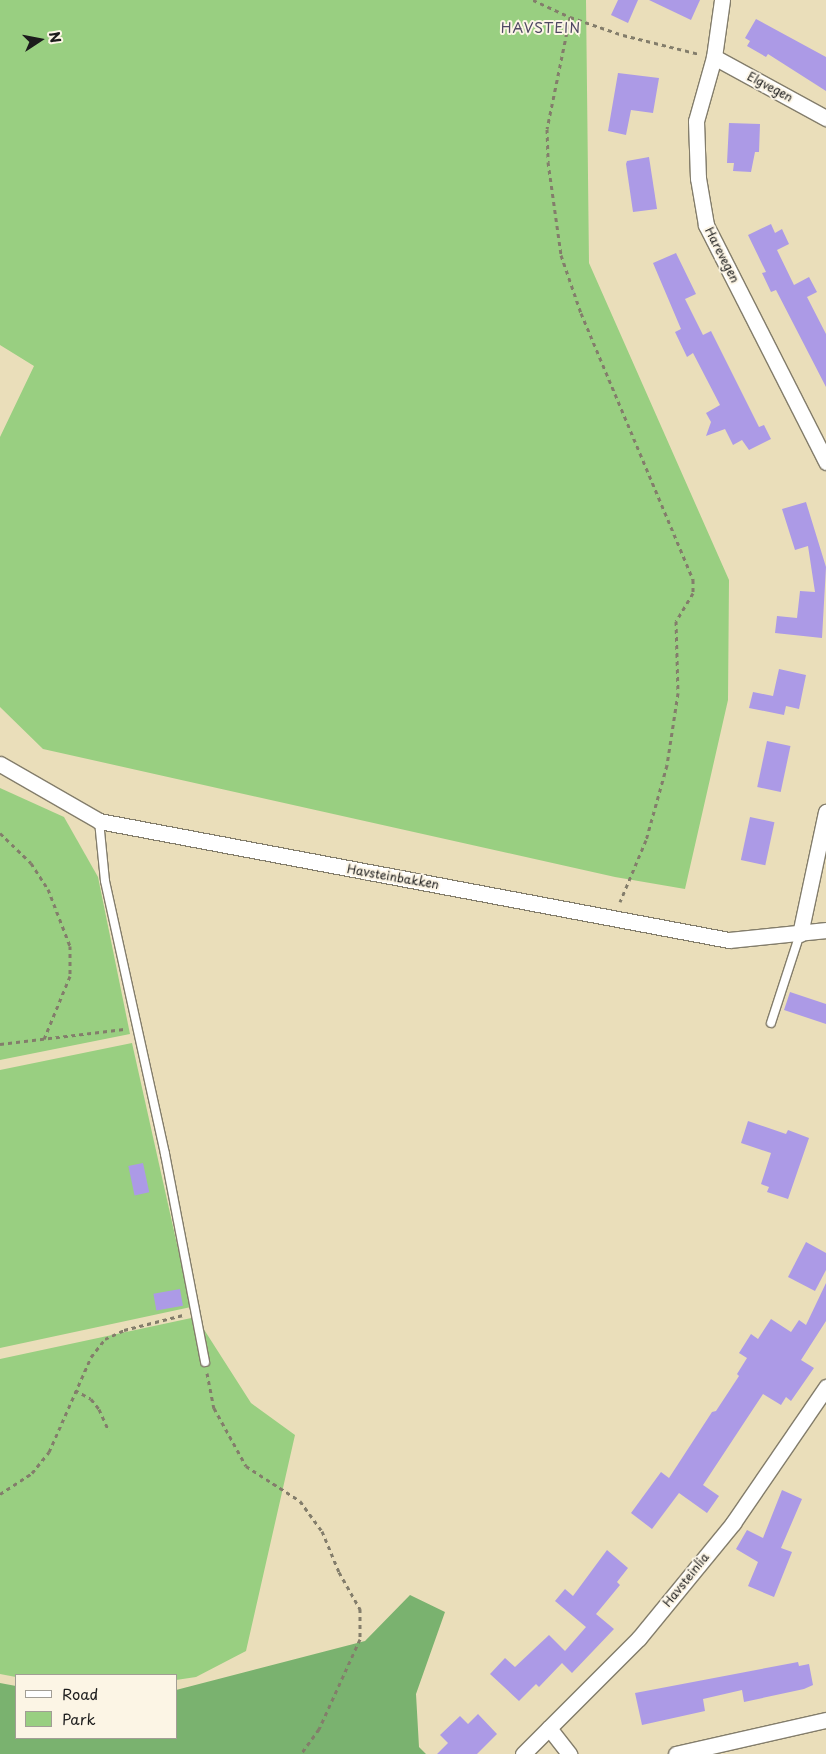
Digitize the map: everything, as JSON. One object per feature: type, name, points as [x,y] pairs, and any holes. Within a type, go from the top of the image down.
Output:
[{"type":"street","name":"Harevegen","points":[[722,0],[714,57],[696,121],[698,178],[706,225],[826,462]]},
{"type":"street","name":"Elgvegen","points":[[714,57],[826,118]]},
{"type":"street","name":"Havsteinbakken","points":[[0,764],[99,821],[729,940],[826,930]]},
{"type":"street","points":[[800,934],[826,812]]},
{"type":"street","name":"Havsteinlia","points":[[523,1754],[639,1638],[733,1523],[826,1387]]},
{"type":"street","points":[[676,1754],[826,1720]]},
{"type":"street","points":[[549,1728],[569,1754]]},
{"type":"lane","points":[[99,821],[102,864],[196,1311],[205,1362]]},
{"type":"lane","points":[[771,1023],[800,934]]},
{"type":"path","points":[[533,0],[570,17],[623,35],[714,57]]},
{"type":"path","points":[[570,17],[547,129],[548,162],[560,255],[581,313],[693,580],[693,592],[676,621],[678,693],[667,765],[646,840],[614,918]]},
{"type":"path","points":[[0,833],[31,863],[48,889],[70,946],[70,976],[44,1039]]},
{"type":"path","points":[[0,1044],[137,1028]]},
{"type":"path","points":[[0,1494],[32,1473],[48,1452],[61,1429],[75,1390],[91,1357],[105,1339],[124,1330],[196,1311]]},
{"type":"path","points":[[205,1362],[214,1408],[246,1466],[300,1501],[322,1531],[339,1572],[360,1610],[360,1639],[319,1729],[301,1754]]},
{"type":"path","points":[[75,1390],[90,1399],[99,1409],[109,1431]]},
{"type":"green space","points":[[0,0],[586,0],[589,263],[729,580],[728,700],[685,889],[615,877],[43,749],[0,707],[0,437],[34,366],[0,345]]},
{"type":"green space","points":[[0,788],[64,817],[98,877],[130,1034],[0,1060]]},
{"type":"green space","points":[[132,1043],[191,1307],[0,1348],[0,1070]]},
{"type":"green space","points":[[196,1317],[251,1403],[295,1435],[246,1651],[196,1677],[178,1680],[178,1674],[15,1674],[15,1677],[0,1674],[0,1359]]},
{"type":"green space","points":[[410,1595],[445,1612],[416,1694],[419,1747],[426,1754],[0,1754],[0,1683],[15,1686],[15,1739],[178,1739],[178,1689],[365,1641]]},
{"type":"building","points":[[618,0],[638,0],[628,23],[611,15]]},
{"type":"building","points":[[649,0],[700,0],[691,20]]},
{"type":"building","points":[[756,19],[826,57],[826,91],[768,54],[766,57],[747,46],[750,41],[745,38]]},
{"type":"building","points":[[618,73],[659,78],[653,113],[631,110],[626,135],[608,131]]},
{"type":"building","points":[[729,123],[760,124],[759,152],[755,152],[751,172],[733,171],[734,163],[727,163]]},
{"type":"building","points":[[649,157],[657,209],[633,212],[626,164],[627,161]]},
{"type":"building","points":[[771,224],[775,233],[782,229],[789,244],[777,250],[794,285],[809,277],[817,292],[807,297],[826,334],[826,387],[776,290],[771,292],[762,273],[766,272],[748,235]]},
{"type":"building","points":[[676,253],[696,294],[685,299],[703,335],[711,331],[759,427],[764,425],[771,439],[749,450],[742,440],[733,445],[725,429],[706,436],[711,422],[706,413],[720,405],[693,353],[687,357],[675,332],[681,329],[653,263]]},
{"type":"building","points":[[806,502],[826,567],[822,638],[775,633],[777,616],[797,618],[800,591],[815,592],[808,546],[795,550],[782,509]]},
{"type":"building","points":[[779,669],[806,675],[799,709],[786,706],[784,715],[749,708],[753,692],[773,696]]},
{"type":"building","points":[[767,741],[790,746],[781,792],[757,787]]},
{"type":"building","points":[[750,817],[774,822],[765,865],[741,860]]},
{"type":"building","points":[[790,992],[826,1004],[826,1024],[784,1010]]},
{"type":"building","points":[[748,1121],[786,1134],[788,1130],[809,1138],[788,1199],[767,1192],[769,1187],[761,1184],[771,1153],[741,1143]]},
{"type":"building","points":[[143,1163],[149,1192],[135,1195],[128,1166]]},
{"type":"building","points":[[806,1242],[826,1253],[826,1270],[815,1291],[788,1277]]},
{"type":"building","points":[[826,1283],[826,1321],[801,1360],[814,1368],[791,1401],[786,1397],[781,1405],[763,1394],[703,1485],[719,1496],[707,1513],[679,1493],[652,1529],[631,1513],[661,1472],[669,1478],[712,1412],[716,1411],[739,1376],[737,1374],[747,1358],[739,1353],[751,1334],[758,1339],[771,1319],[791,1332],[799,1320],[806,1325]]},
{"type":"building","points":[[180,1289],[183,1306],[156,1310],[153,1294]]},
{"type":"building","points":[[782,1490],[802,1499],[781,1548],[792,1552],[774,1597],[748,1586],[758,1562],[736,1549],[747,1530],[763,1538]]},
{"type":"building","points":[[607,1550],[628,1568],[617,1582],[620,1585],[596,1614],[614,1629],[572,1673],[562,1663],[539,1687],[536,1684],[519,1701],[490,1674],[505,1658],[515,1667],[549,1635],[565,1651],[586,1627],[555,1601],[565,1589],[573,1596]]},
{"type":"building","points":[[798,1662],[799,1666],[809,1664],[813,1685],[804,1689],[744,1702],[742,1690],[703,1699],[705,1711],[642,1725],[635,1693]]},
{"type":"building","points":[[478,1714],[497,1734],[477,1754],[437,1754],[448,1743],[440,1735],[460,1716],[468,1724]]},
{"type":"district","name":"HAVSTEIN","points":[[541,28]]}]
